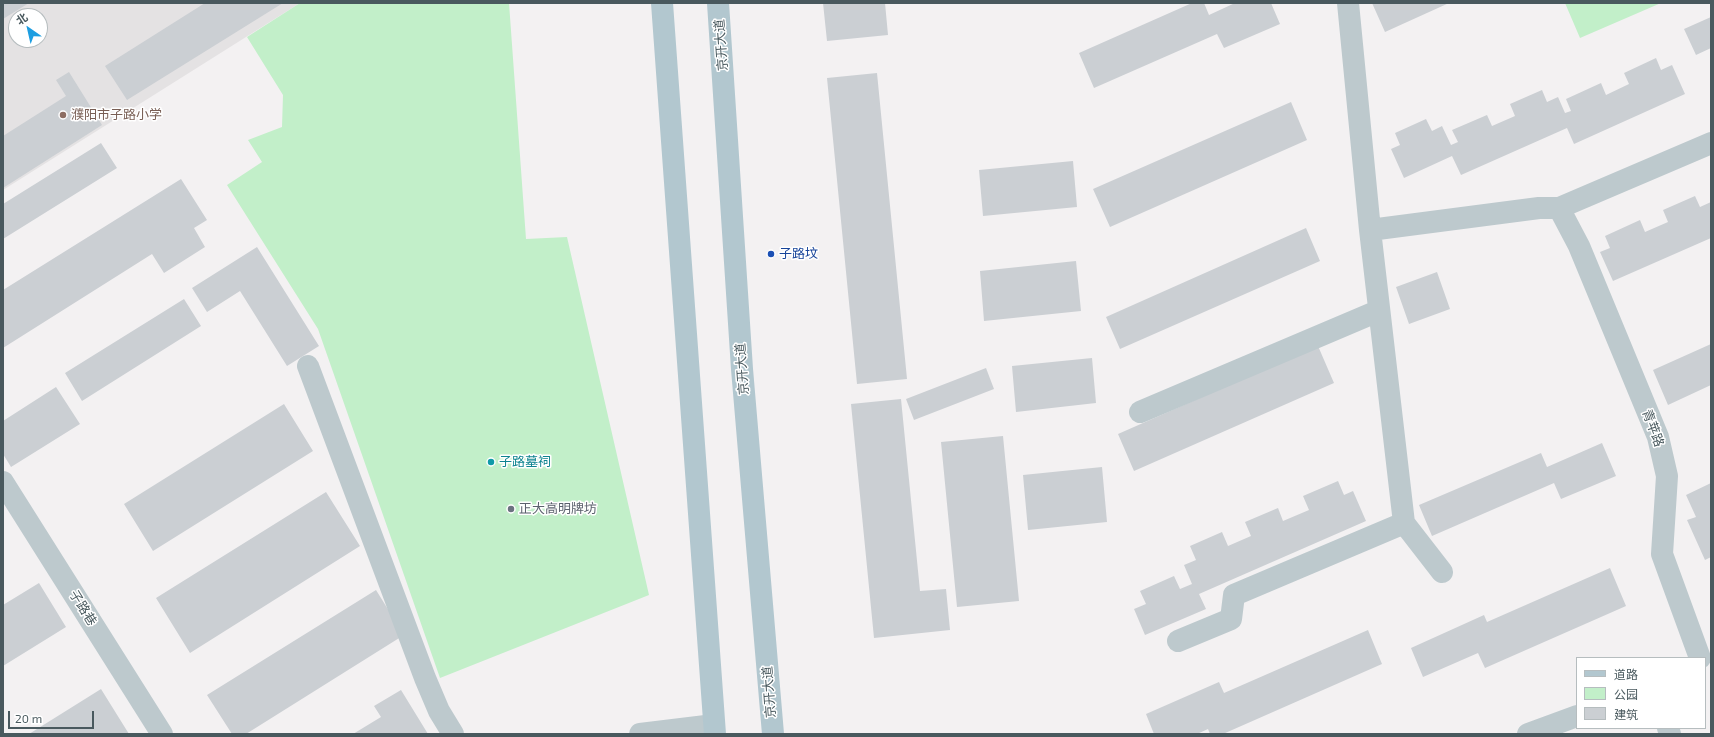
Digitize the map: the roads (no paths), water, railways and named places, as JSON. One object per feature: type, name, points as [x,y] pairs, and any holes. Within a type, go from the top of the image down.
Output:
[{"type":"main road","points":[[662,3],[715,730]]},
{"type":"main road","name":"京开大道","points":[[718,3],[742,369],[773,734]]},
{"type":"street","points":[[1348,3],[1378,311],[1404,523],[1442,572]]},
{"type":"street","points":[[1370,230],[1539,208],[1559,208],[1711,143]]},
{"type":"street","name":"青苹路","points":[[1559,208],[1578,246],[1658,437],[1667,476],[1662,554],[1700,657]]},
{"type":"street","points":[[1140,412],[1378,311]]},
{"type":"street","points":[[308,366],[425,678],[439,711],[453,734]]},
{"type":"street","name":"子路巷","points":[[3,482],[162,734]]},
{"type":"street","points":[[1178,641],[1231,619],[1234,595],[1404,523]]},
{"type":"street","points":[[1528,734],[1576,716]]},
{"type":"street","points":[[640,734],[715,730]]},
{"type":"place","name":"濮阳市子路小学","points":[[63,115]]},
{"type":"place","name":"子路坟","points":[[771,254]]},
{"type":"place","name":"子路墓祠","points":[[491,462]]},
{"type":"place","name":"正大高明牌坊","points":[[511,509]]}]
